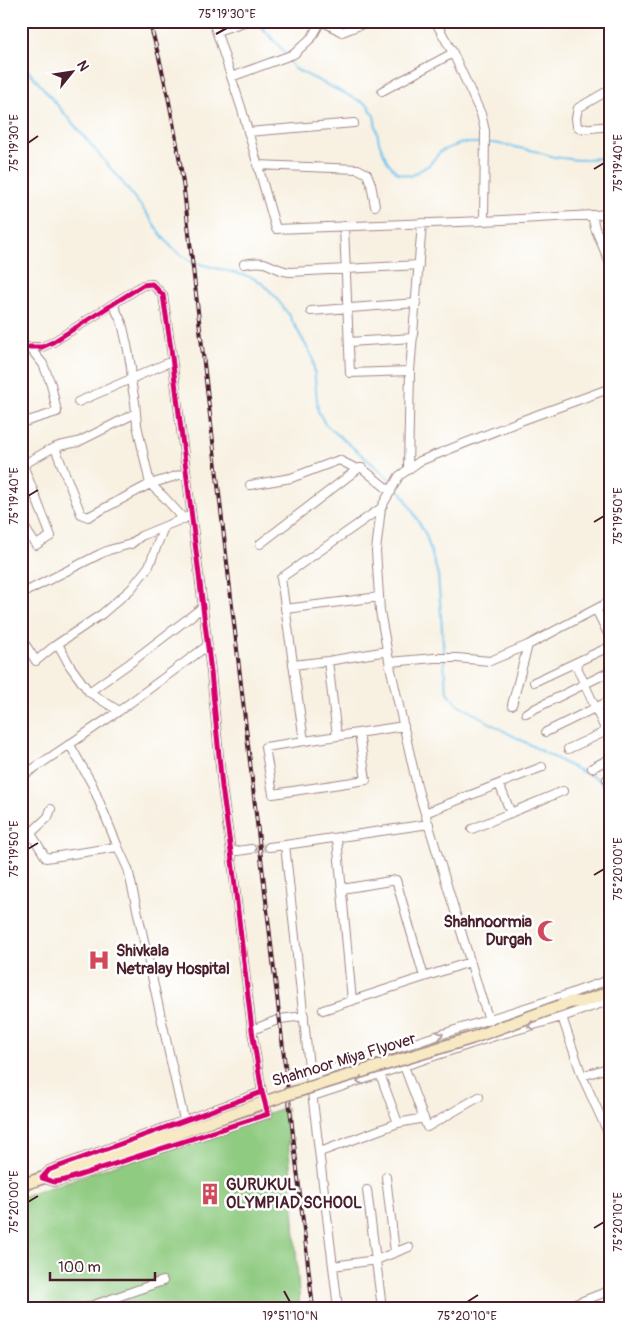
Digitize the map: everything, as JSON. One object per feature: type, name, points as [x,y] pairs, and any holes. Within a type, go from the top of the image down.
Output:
[{"type":"main road","name":"Shahnoor Miya Flyover","points":[[571,1002],[576,997],[611,986]]},
{"type":"main road","name":"Shahnoor Miya Flyover","points":[[21,1185],[150,1143],[285,1095],[472,1038],[571,1002],[582,1002],[611,992]]},
{"type":"street","points":[[213,21],[276,229],[611,214]]},
{"type":"street","points":[[216,31],[247,21]]},
{"type":"street","points":[[231,77],[294,54],[312,36],[321,21],[342,32],[370,21]]},
{"type":"street","points":[[337,21],[342,32]]},
{"type":"street","points":[[435,21],[453,53],[481,114],[485,131],[484,220]]},
{"type":"street","points":[[382,91],[453,53]]},
{"type":"street","points":[[611,89],[578,108],[576,118],[577,126],[581,129],[611,126]]},
{"type":"street","points":[[248,132],[354,123]]},
{"type":"street","points":[[257,165],[358,170],[367,174],[375,206]]},
{"type":"street","points":[[592,215],[595,228],[611,266]]},
{"type":"street","points":[[408,469],[410,371],[422,223]]},
{"type":"street","points":[[344,226],[350,373],[410,371]]},
{"type":"street","points":[[244,264],[265,263],[287,272],[419,265]]},
{"type":"street","points":[[25,349],[42,347],[53,342],[143,285],[152,284],[163,295],[186,473],[188,517],[208,646],[222,787],[252,1030],[262,1092],[268,1114],[65,1180],[54,1182],[42,1178],[49,1170],[262,1092]]},
{"type":"street","points":[[311,311],[416,303]]},
{"type":"street","points":[[113,304],[122,323],[130,359],[137,425],[150,484],[188,517]]},
{"type":"street","points":[[349,342],[413,338]]},
{"type":"street","points":[[22,420],[57,412],[51,384],[43,364],[25,349]]},
{"type":"street","points":[[78,402],[172,361]]},
{"type":"street","points":[[495,1036],[470,962],[418,788],[387,651],[380,612],[376,551],[382,508],[399,476],[420,461],[522,420],[611,388]]},
{"type":"street","points":[[21,522],[36,545],[51,536],[22,465],[55,448],[78,442],[136,413]]},
{"type":"street","points":[[55,448],[81,514],[88,517],[150,484],[186,473]]},
{"type":"street","points":[[250,485],[291,478],[339,460],[357,469],[362,468],[391,490]]},
{"type":"street","points":[[260,544],[357,469]]},
{"type":"street","points":[[304,741],[281,578],[382,508]]},
{"type":"street","points":[[21,594],[100,554],[130,544],[141,536],[188,517]]},
{"type":"street","points":[[21,638],[36,660],[102,614],[130,589],[149,566],[164,526]]},
{"type":"street","points":[[285,609],[379,596]]},
{"type":"street","points":[[390,662],[434,658],[490,661],[528,646],[611,601]]},
{"type":"street","points":[[89,692],[203,607]]},
{"type":"street","points":[[596,609],[611,640]]},
{"type":"street","points":[[58,644],[70,666],[89,692],[119,711]]},
{"type":"street","points":[[21,777],[119,711],[208,646]]},
{"type":"street","points":[[512,705],[528,646]]},
{"type":"street","points":[[534,682],[611,646]]},
{"type":"street","points":[[293,665],[387,651]]},
{"type":"street","points":[[328,661],[337,736]]},
{"type":"street","points":[[568,750],[609,730],[595,707],[575,663]]},
{"type":"street","points":[[526,714],[611,671]]},
{"type":"street","points":[[546,732],[611,700]]},
{"type":"street","points":[[359,733],[366,780],[273,794],[265,747],[404,726]]},
{"type":"street","points":[[70,745],[92,784],[128,869],[184,1120]]},
{"type":"street","points":[[592,768],[611,758]]},
{"type":"street","points":[[425,812],[542,767]]},
{"type":"street","points":[[499,784],[511,813]]},
{"type":"street","points":[[472,829],[563,791]]},
{"type":"street","points":[[31,833],[48,817],[51,809]]},
{"type":"street","points":[[21,817],[46,858],[118,848]]},
{"type":"street","points":[[269,847],[429,824]]},
{"type":"street","points":[[337,838],[352,1001]]},
{"type":"street","points":[[285,845],[338,1308]]},
{"type":"street","points":[[231,852],[251,849]]},
{"type":"street","points":[[342,889],[396,880],[424,977]]},
{"type":"street","points":[[323,1010],[470,962]]},
{"type":"street","points":[[310,1076],[611,979]]},
{"type":"street","points":[[313,1096],[611,1000]]},
{"type":"street","points":[[252,1030],[280,1019],[304,1016]]},
{"type":"street","points":[[562,1017],[582,1076],[611,1139]]},
{"type":"street","points":[[404,1066],[427,1127],[479,1097]]},
{"type":"street","points":[[582,1076],[611,1067]]},
{"type":"street","points":[[380,1074],[398,1123]]},
{"type":"street","points":[[320,1152],[398,1123],[424,1118]]},
{"type":"street","points":[[386,1177],[395,1252]]},
{"type":"street","points":[[367,1190],[382,1308]]},
{"type":"street","points":[[333,1266],[376,1260],[409,1247]]},
{"type":"street","points":[[86,1308],[163,1282]]},
{"type":"street","points":[[565,1308],[611,1290]]},
{"type":"green space","points":[[286,1107],[300,1308],[21,1308],[21,1197]]},
{"type":"waterway","points":[[256,21],[285,54]]},
{"type":"waterway","points":[[287,58],[295,69],[368,105],[374,116],[379,142],[387,161],[397,173],[411,176],[429,165],[441,151],[462,143],[483,143]]},
{"type":"waterway","points":[[21,62],[119,178],[174,250],[192,262],[251,277],[262,283],[274,295],[289,315],[313,358],[318,411],[325,424],[392,482]]},
{"type":"waterway","points":[[488,143],[535,151],[554,157],[578,160],[611,157]]},
{"type":"waterway","points":[[395,486],[402,493],[426,535],[438,575],[444,655]]},
{"type":"waterway","points":[[444,660],[448,692],[456,703],[502,730],[598,779],[611,795]]},
{"type":"tunnel","points":[[251,849],[269,847]]},
{"type":"railway","points":[[149,21],[170,105],[184,190],[313,1308]]},
{"type":"cycle path","points":[[21,350],[29,347],[42,347],[53,342],[143,285],[152,284],[163,295],[211,672],[222,787],[252,1030],[262,1092],[268,1114],[65,1180],[54,1182],[42,1178],[49,1170],[262,1092]]},
{"type":"place","name":"Shahnoormia Durgah","points":[[548,931]]},
{"type":"place","name":"Shivkala Netralay Hospital","points":[[99,960]]},
{"type":"place","name":"GURUKUL OLYMPIAD SCHOOL","points":[[210,1194]]}]
